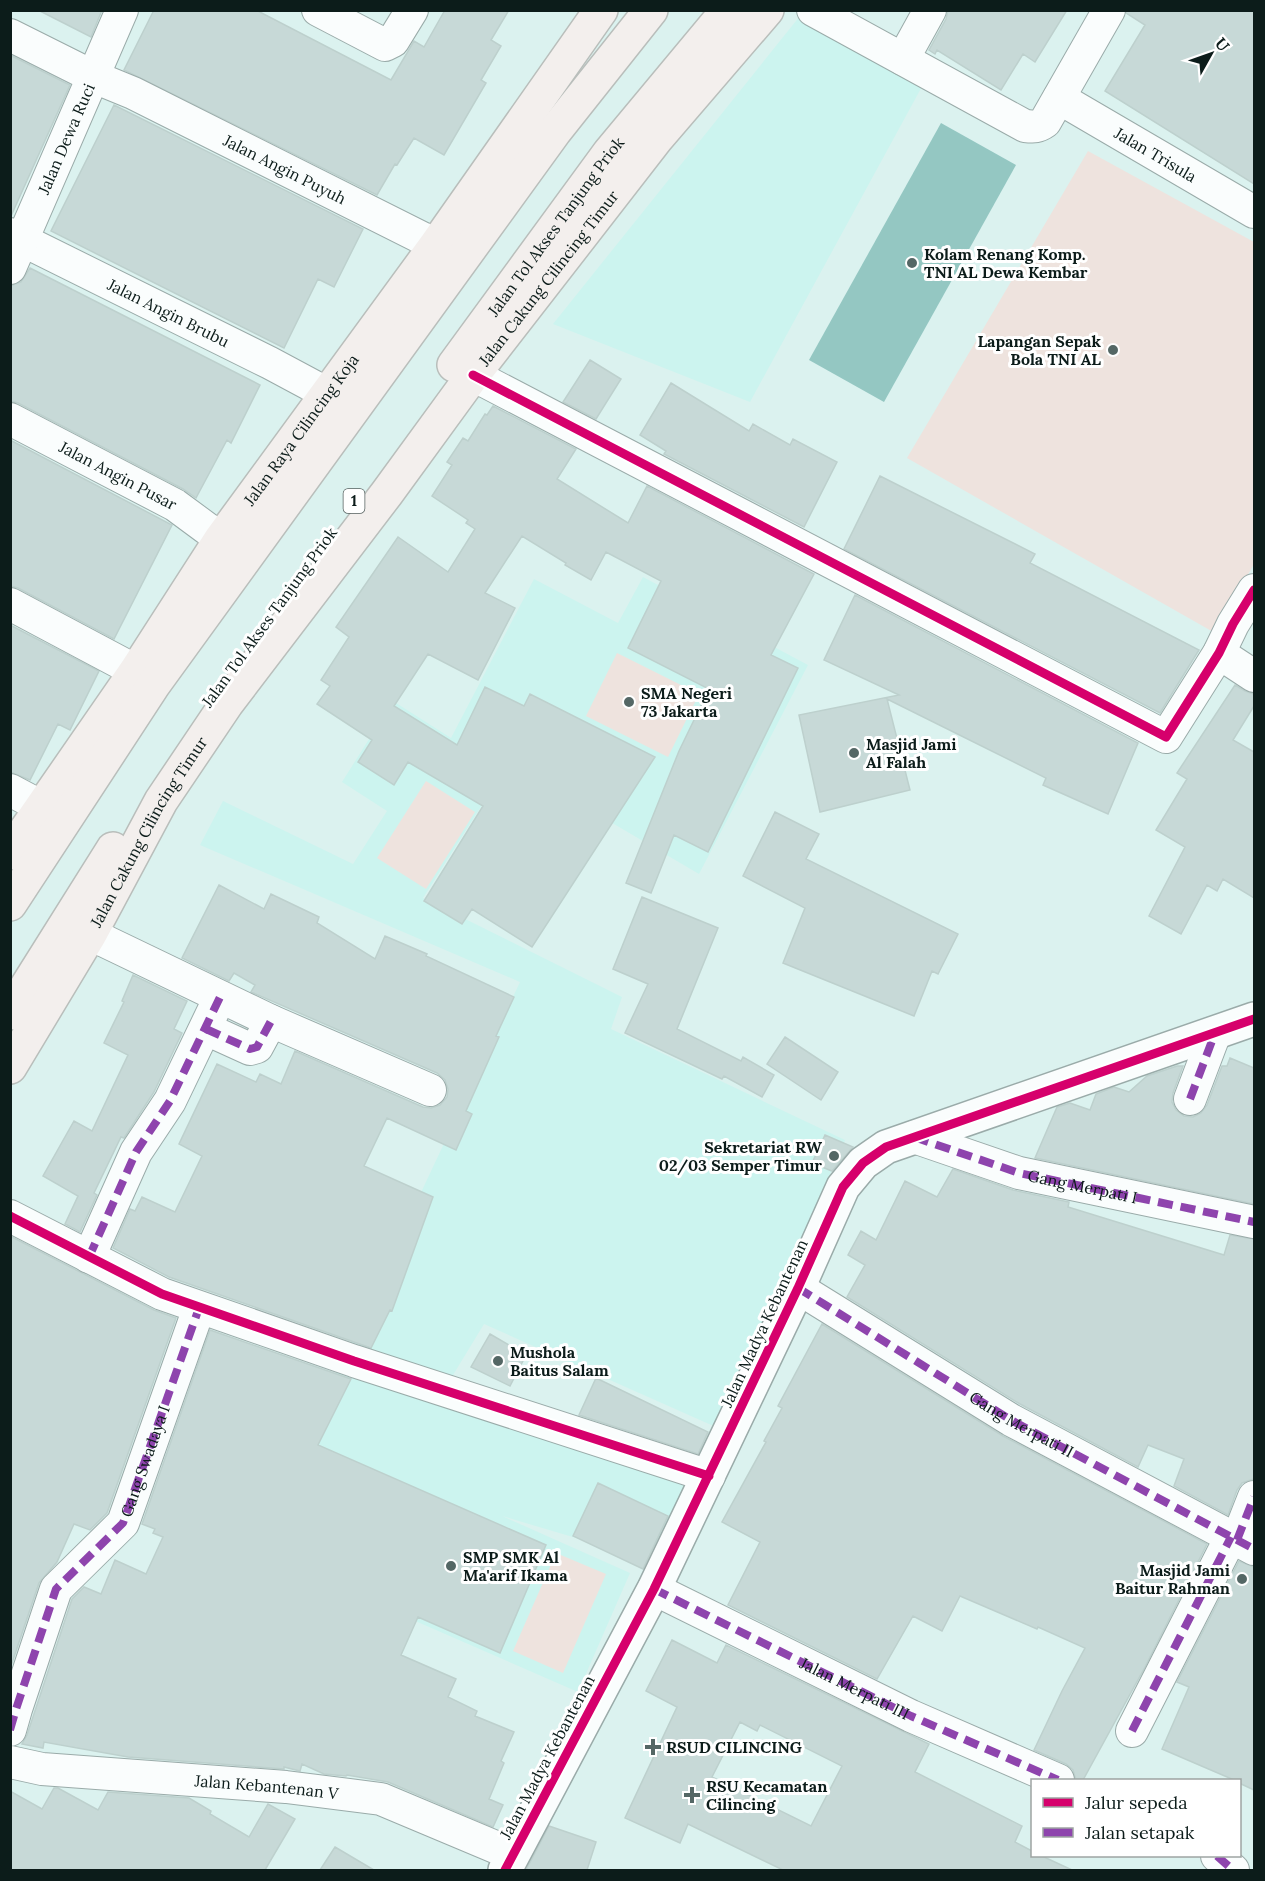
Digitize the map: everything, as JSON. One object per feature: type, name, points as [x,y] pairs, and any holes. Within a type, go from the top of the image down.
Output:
[{"type":"highway","name":"Jalan Raya Cilincing Koja","points":[[10,853],[136,671],[221,538],[436,245],[600,10]]},
{"type":"highway","points":[[10,904],[154,684],[555,131],[651,10]]},
{"type":"highway","name":"Jalan Tol Akses Tanjung Priok","points":[[10,1013],[195,718],[609,153],[728,10]]},
{"type":"highway","name":"Jalan Cakung Cilincing Timur","points":[[10,1067],[90,934],[161,801],[227,703],[473,375],[657,138],[767,10]]},
{"type":"street","name":"Jalan Dewa Ruci","points":[[15,248],[98,68],[122,10]]},
{"type":"street","points":[[318,10],[385,45],[393,41],[412,10]]},
{"type":"street","points":[[813,10],[1025,126],[1039,126],[1045,122],[1109,10]]},
{"type":"street","points":[[903,59],[930,10]]},
{"type":"street","name":"Jalan Angin Puyuh","points":[[10,13],[98,68],[133,93],[436,245]]},
{"type":"street","name":"Jalan Angin Puyuh","points":[[10,35],[98,68]]},
{"type":"street","name":"Jalan Trisula","points":[[1059,98],[1254,212]]},
{"type":"street","name":"Jalan Angin Brubu","points":[[15,248],[282,369],[326,393]]},
{"type":"street","points":[[473,375],[1166,737],[1219,653],[1233,624],[1254,590]]},
{"type":"street","name":"Jalan Angin Pusar","points":[[10,419],[175,505],[221,538]]},
{"type":"street","points":[[10,604],[136,671]]},
{"type":"street","points":[[1219,653],[1254,676]]},
{"type":"street","points":[[10,790],[42,807]]},
{"type":"street","points":[[90,934],[271,1021],[430,1090]]},
{"type":"street","points":[[89,1257],[136,1152],[170,1101],[220,997]]},
{"type":"street","name":"Jalan Madya Kebantenan","points":[[508,1862],[654,1589],[798,1288],[843,1187],[863,1163],[886,1147],[1254,1019]]},
{"type":"street","points":[[206,1029],[250,1049],[257,1047],[271,1021]]},
{"type":"street","points":[[1190,1099],[1215,1033]]},
{"type":"street","name":"Gang Merpati I","points":[[914,1137],[1018,1173],[1254,1222]]},
{"type":"street","points":[[10,1215],[162,1294],[199,1308],[354,1361],[709,1476]]},
{"type":"street","name":"Gang Merpati II","points":[[798,1288],[1011,1420],[1241,1542]]},
{"type":"street","name":"Gang Swadaya I","points":[[10,1730],[56,1589],[123,1523],[199,1308]]},
{"type":"street","points":[[1132,1731],[1241,1542],[1254,1497]]},
{"type":"street","name":"Jalan Merpati III","points":[[654,1589],[911,1716],[1056,1779]]},
{"type":"street","name":"Jalan Kebantenan V","points":[[10,1762],[42,1769],[286,1787],[381,1799],[508,1862]]},
{"type":"street","points":[[1218,1857],[1233,1870]]},
{"type":"shaded area","points":[[804,11],[925,81],[750,402],[553,324]]},
{"type":"shaded area","name":"Kolam Renang Komp. TNI AL Dewa Kembar","points":[[941,123],[1016,165],[884,402],[809,360]]},
{"type":"shaded area","name":"Lapangan Sepak Bola TNI AL","points":[[1088,151],[1254,242],[1254,564],[1215,633],[907,458]]},
{"type":"shaded area","points":[[643,577],[808,665],[699,874],[551,787],[458,742],[503,772],[423,898],[622,997],[611,1029],[845,1140],[718,1428],[484,1324],[450,1380],[699,1466],[647,1559],[502,1516],[630,1573],[578,1692],[273,1559],[297,1456],[520,982],[200,845],[223,801],[353,864],[387,811],[342,782],[393,701],[451,738],[534,579],[618,623]]},
{"type":"shaded area","points":[[617,653],[699,694],[668,757],[586,716]]},
{"type":"shaded area","points":[[426,781],[475,812],[426,889],[377,858]]},
{"type":"shaded area","points":[[556,1553],[606,1574],[563,1673],[513,1651]]},
{"type":"building","points":[[38,10],[102,10],[91,37]]},
{"type":"building","points":[[154,10],[256,10],[391,80],[414,41],[424,47],[445,10],[509,10],[491,40],[501,46],[481,80],[486,83],[444,155],[414,138],[377,195],[124,70]]},
{"type":"building","points":[[948,10],[1067,10],[1035,62],[1023,54],[1001,90],[937,50],[935,54],[929,50],[946,19]]},
{"type":"building","points":[[1127,10],[1254,10],[1254,184],[1105,91],[1145,25],[1126,13]]},
{"type":"building","points":[[10,55],[70,85],[11,216],[10,216]]},
{"type":"building","points":[[114,105],[363,229],[334,287],[318,279],[284,348],[51,231]]},
{"type":"building","points":[[30,268],[260,385],[231,443],[227,440],[196,498],[183,489],[18,403],[10,401],[10,286],[21,282]]},
{"type":"building","points":[[590,360],[621,379],[596,419],[563,402]]},
{"type":"building","points":[[671,383],[749,431],[753,424],[790,445],[793,439],[837,462],[804,527],[664,454],[666,451],[640,435]]},
{"type":"building","points":[[493,406],[576,449],[557,479],[628,523],[647,486],[814,574],[771,655],[798,668],[708,852],[674,835],[651,893],[626,883],[679,751],[709,689],[628,648],[661,581],[606,552],[591,580],[522,536],[485,593],[515,608],[478,680],[428,654],[394,706],[457,745],[485,687],[524,706],[530,694],[655,757],[532,947],[472,909],[462,924],[424,901],[483,806],[408,762],[394,785],[358,762],[372,740],[317,704],[330,686],[321,680],[349,637],[336,627],[398,537],[448,572],[475,529],[466,523],[468,520],[432,496],[452,465],[447,462],[463,438],[468,441],[485,414],[487,415]]},
{"type":"building","points":[[10,440],[172,525],[114,639],[18,588],[10,586]]},
{"type":"building","points":[[880,476],[1035,554],[1030,563],[1199,650],[1160,713],[844,549]]},
{"type":"building","points":[[855,595],[1138,743],[1108,814],[1043,785],[1046,778],[887,699],[910,790],[820,812],[799,715],[899,695],[824,660]]},
{"type":"building","points":[[10,625],[99,671],[70,730],[58,724],[30,780],[10,772]]},
{"type":"building","points":[[1235,685],[1254,694],[1254,706],[1233,740],[1254,752],[1254,898],[1223,879],[1217,891],[1207,885],[1181,934],[1149,916],[1185,847],[1156,830],[1187,779],[1177,773]]},
{"type":"building","points":[[775,812],[819,834],[806,859],[958,934],[938,974],[932,971],[914,1016],[783,963],[805,908],[743,876]]},
{"type":"building","points":[[219,885],[264,909],[271,894],[319,917],[317,923],[375,959],[385,936],[514,997],[466,1111],[472,1114],[456,1150],[387,1118],[364,1166],[433,1197],[392,1311],[390,1310],[371,1348],[169,1277],[113,1248],[130,1209],[135,1211],[142,1197],[175,1212],[202,1156],[179,1144],[217,1064],[256,1082],[260,1074],[281,1084],[295,1051],[423,1107],[431,1108],[440,1105],[447,1097],[448,1089],[445,1080],[437,1073],[251,992],[255,985],[234,973],[229,981],[182,958]]},
{"type":"building","points":[[642,897],[718,928],[677,1029],[741,1061],[743,1057],[774,1075],[762,1097],[724,1076],[722,1079],[625,1033],[648,984],[613,969]]},
{"type":"building","points":[[133,975],[187,1001],[174,1029],[182,1033],[154,1092],[124,1138],[121,1137],[94,1193],[97,1195],[80,1232],[65,1224],[78,1196],[43,1176],[74,1121],[92,1131],[128,1055],[104,1043],[124,1002],[122,1001]]},
{"type":"building","points":[[785,1037],[838,1072],[821,1100],[767,1064]]},
{"type":"building","points":[[1230,1058],[1254,1068],[1254,1204],[1035,1158],[1057,1107],[1070,1103],[1090,1110],[1096,1094],[1114,1087],[1129,1092],[1147,1076],[1177,1066],[1183,1066],[1173,1093],[1172,1102],[1176,1110],[1184,1116],[1193,1117],[1201,1113],[1207,1105],[1222,1066],[1227,1066]]},
{"type":"building","name":"Sekretariat RW 02/03 Semper Timur","points":[[825,1135],[853,1147],[832,1171],[812,1163]]},
{"type":"building","points":[[953,1169],[1013,1190],[1069,1202],[1068,1207],[1224,1255],[1230,1235],[1254,1239],[1254,1479],[1242,1483],[1228,1515],[1174,1486],[1184,1459],[1148,1445],[1138,1467],[1020,1404],[847,1297],[865,1265],[848,1255],[861,1231],[876,1240],[905,1181],[937,1197]]},
{"type":"building","points":[[10,1236],[154,1310],[176,1318],[107,1513],[90,1530],[74,1524],[57,1562],[39,1583],[10,1669]]},
{"type":"building","points":[[822,1324],[1003,1436],[1207,1544],[1145,1667],[1084,1779],[1076,1779],[1073,1770],[1066,1764],[1034,1750],[1085,1648],[960,1596],[942,1631],[913,1616],[877,1679],[728,1605],[760,1542],[722,1522],[766,1442],[764,1441],[782,1408],[778,1406]]},
{"type":"building","points":[[210,1330],[351,1379],[318,1445],[546,1545],[500,1653],[418,1617],[401,1655],[456,1679],[448,1697],[477,1711],[475,1716],[514,1732],[501,1761],[504,1763],[489,1799],[503,1805],[493,1827],[388,1782],[347,1775],[324,1774],[302,1764],[300,1771],[284,1767],[284,1769],[128,1757],[44,1742],[43,1748],[22,1744],[72,1599],[84,1587],[101,1594],[115,1560],[146,1574],[163,1537],[153,1533],[155,1529],[142,1524]]},
{"type":"building","name":"Mushola Baitus Salam","points":[[490,1334],[526,1355],[510,1386],[471,1367]]},
{"type":"building","points":[[596,1378],[708,1432],[698,1454],[579,1415]]},
{"type":"building","points":[[598,1483],[668,1516],[643,1569],[573,1536]]},
{"type":"building","points":[[1239,1561],[1254,1567],[1254,1790],[1241,1784],[1241,1779],[1232,1779],[1162,1749],[1189,1687],[1177,1682]]},
{"type":"building","points":[[672,1640],[717,1663],[726,1645],[929,1744],[915,1772],[1022,1826],[1015,1842],[1031,1850],[1031,1857],[1044,1857],[1072,1870],[783,1870],[688,1824],[680,1843],[625,1818],[677,1707],[646,1691]],"holes":[[[740,1722],[757,1731],[760,1725],[842,1766],[811,1826],[712,1777]]]},
{"type":"building","points":[[54,1788],[98,1810],[108,1792],[189,1798],[211,1811],[210,1814],[249,1837],[268,1804],[295,1819],[265,1870],[10,1870],[10,1791],[42,1809]]},
{"type":"building","points":[[549,1826],[596,1842],[587,1870],[526,1870]]},
{"type":"building","points":[[335,1847],[374,1870],[320,1870]]},
{"type":"marked path","points":[[89,1257],[136,1152],[170,1101],[220,997]]},
{"type":"marked path","points":[[206,1029],[250,1049],[257,1047],[271,1021]]},
{"type":"marked path","points":[[1190,1099],[1215,1033]]},
{"type":"marked path","points":[[914,1137],[1019,1173],[1254,1222]]},
{"type":"marked path","points":[[798,1288],[1011,1420],[1254,1549]]},
{"type":"marked path","points":[[10,1730],[56,1589],[123,1523],[199,1308]]},
{"type":"marked path","points":[[1237,1540],[1254,1497]]},
{"type":"marked path","points":[[1132,1731],[1231,1537]]},
{"type":"marked path","points":[[654,1589],[911,1716],[1056,1779]]},
{"type":"marked path","points":[[1218,1857],[1233,1870]]},
{"type":"cycle path","points":[[473,375],[1166,737],[1219,653],[1233,624],[1254,590]]},
{"type":"cycle path","points":[[505,1870],[654,1589],[798,1288],[843,1187],[863,1163],[886,1147],[1254,1019]]},
{"type":"cycle path","points":[[10,1216],[162,1294],[354,1361],[709,1476]]},
{"type":"place","name":"Kolam Renang Komp. TNI AL Dewa Kembar","points":[[912,263]]},
{"type":"place","name":"Lapangan Sepak Bola TNI AL","points":[[1113,350]]},
{"type":"place","name":"SMA Negeri 73 Jakarta","points":[[629,702]]},
{"type":"place","name":"Masjid Jami Al Falah","points":[[854,753]]},
{"type":"place","name":"Sekretariat RW 02/03 Semper Timur","points":[[834,1156]]},
{"type":"place","name":"Mushola Baitus Salam","points":[[498,1361]]},
{"type":"place","name":"SMP SMK Al Ma'arif Ikama","points":[[451,1566]]},
{"type":"place","name":"Masjid Jami Baitur Rahman","points":[[1242,1579]]},
{"type":"place","name":"RSUD CILINCING","points":[[653,1747]]},
{"type":"place","name":"RSU Kecamatan Cilincing","points":[[692,1795]]}]
